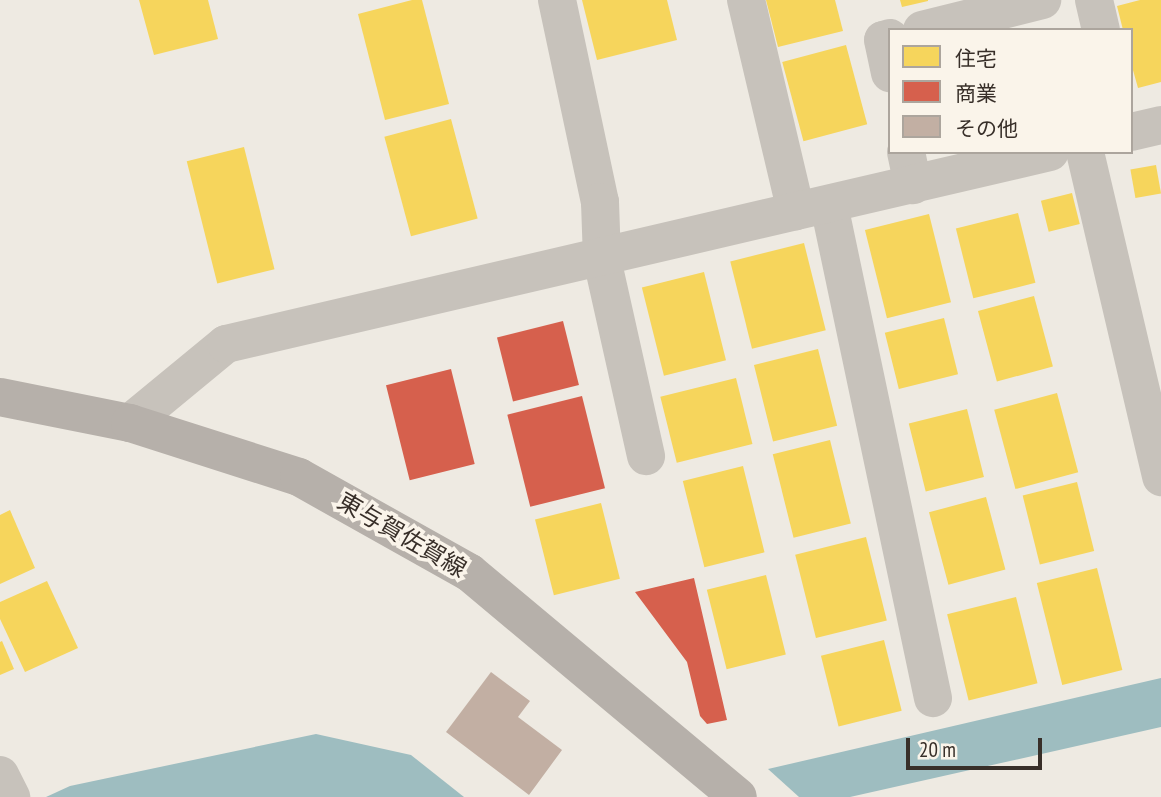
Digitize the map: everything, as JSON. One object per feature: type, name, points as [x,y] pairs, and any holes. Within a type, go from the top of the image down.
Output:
[{"type":"main road","name":"東与賀佐賀線","points":[[0,397],[130,424],[299,477],[470,573],[738,797]]},
{"type":"street","points":[[556,0],[600,202],[602,259],[646,456]]},
{"type":"street","points":[[746,0],[813,208],[933,698]]},
{"type":"street","points":[[930,28],[1042,0]]},
{"type":"street","points":[[1094,0],[1101,28]]},
{"type":"street","points":[[888,39],[883,40],[888,64]]},
{"type":"street","points":[[1133,132],[1161,125]]},
{"type":"street","points":[[130,424],[226,344],[813,208],[909,169],[1033,154]]},
{"type":"street","points":[[1085,154],[1161,477]]},
{"type":"street","points":[[0,777],[11,797]]},
{"type":"water","points":[[1161,678],[1161,727],[850,797],[799,797],[768,769]]},
{"type":"water","points":[[316,734],[411,755],[464,797],[46,797],[70,786]]},
{"type":"building: 住宅","points":[[139,0],[208,0],[218,39],[154,55]]},
{"type":"building: 住宅","points":[[412,0],[422,0],[449,104],[385,120],[358,14]]},
{"type":"building: 住宅","points":[[582,0],[667,0],[677,40],[597,60]]},
{"type":"building: 住宅","points":[[766,0],[835,0],[843,31],[778,47]]},
{"type":"building: 住宅","points":[[900,0],[928,0],[928,1],[902,7]]},
{"type":"building: 住宅","points":[[1140,0],[1161,0],[1161,82],[1138,88],[1133,70],[1133,28],[1122,28],[1117,6]]},
{"type":"building: 住宅","points":[[846,45],[867,124],[803,141],[782,62]]},
{"type":"building: 住宅","points":[[451,119],[478,218],[411,236],[384,137]]},
{"type":"building: 住宅","points":[[244,147],[274,269],[217,284],[187,161]]},
{"type":"building: 住宅","points":[[1156,165],[1161,194],[1135,198],[1130,170]]},
{"type":"building: 住宅","points":[[1072,193],[1080,224],[1049,232],[1041,201]]},
{"type":"building: 住宅","points":[[1018,213],[1035,283],[973,298],[956,228]]},
{"type":"building: 住宅","points":[[929,214],[951,302],[887,318],[865,230]]},
{"type":"building: 住宅","points":[[804,243],[826,330],[752,349],[730,261]]},
{"type":"building: 住宅","points":[[704,272],[726,360],[664,376],[642,287]]},
{"type":"building: 住宅","points":[[1034,296],[1053,367],[997,382],[978,311]]},
{"type":"building: 住宅","points":[[944,318],[958,374],[899,389],[885,333]]},
{"type":"building: 住宅","points":[[818,349],[837,426],[773,442],[754,365]]},
{"type":"building: 住宅","points":[[736,378],[752,444],[677,463],[660,397]]},
{"type":"building: 住宅","points":[[1057,393],[1078,472],[1015,489],[994,410]]},
{"type":"building: 住宅","points":[[967,409],[984,477],[926,491],[909,424]]},
{"type":"building: 住宅","points":[[830,440],[851,523],[794,538],[773,454]]},
{"type":"building: 住宅","points":[[743,466],[765,552],[704,567],[683,481]]},
{"type":"building: 住宅","points":[[1077,482],[1094,551],[1040,564],[1023,496]]},
{"type":"building: 住宅","points":[[986,497],[1005,569],[948,585],[929,512]]},
{"type":"building: 住宅","points":[[601,503],[620,579],[554,595],[535,519]]},
{"type":"building: 住宅","points":[[10,510],[35,568],[0,584],[0,515]]},
{"type":"building: 住宅","points":[[866,537],[887,620],[816,638],[795,555]]},
{"type":"building: 住宅","points":[[1097,568],[1122,670],[1062,685],[1037,583]]},
{"type":"building: 住宅","points":[[766,575],[786,655],[727,669],[707,590]]},
{"type":"building: 住宅","points":[[47,581],[78,648],[25,672],[0,619],[0,602]]},
{"type":"building: 住宅","points":[[1016,597],[1038,683],[969,701],[947,614]]},
{"type":"building: 住宅","points":[[884,640],[902,711],[839,727],[821,656]]},
{"type":"building: 住宅","points":[[2,641],[14,669],[0,675],[0,642]]},
{"type":"building: 商業","points":[[563,321],[579,385],[513,401],[497,337]]},
{"type":"building: 商業","points":[[451,369],[475,464],[410,480],[386,385]]},
{"type":"building: 商業","points":[[582,396],[605,488],[530,507],[507,415]]},
{"type":"building: 商業","points":[[694,578],[727,720],[707,724],[700,716],[687,662],[635,592]]},
{"type":"building: その他","points":[[491,672],[530,701],[518,717],[562,750],[529,795],[446,732]]}]
